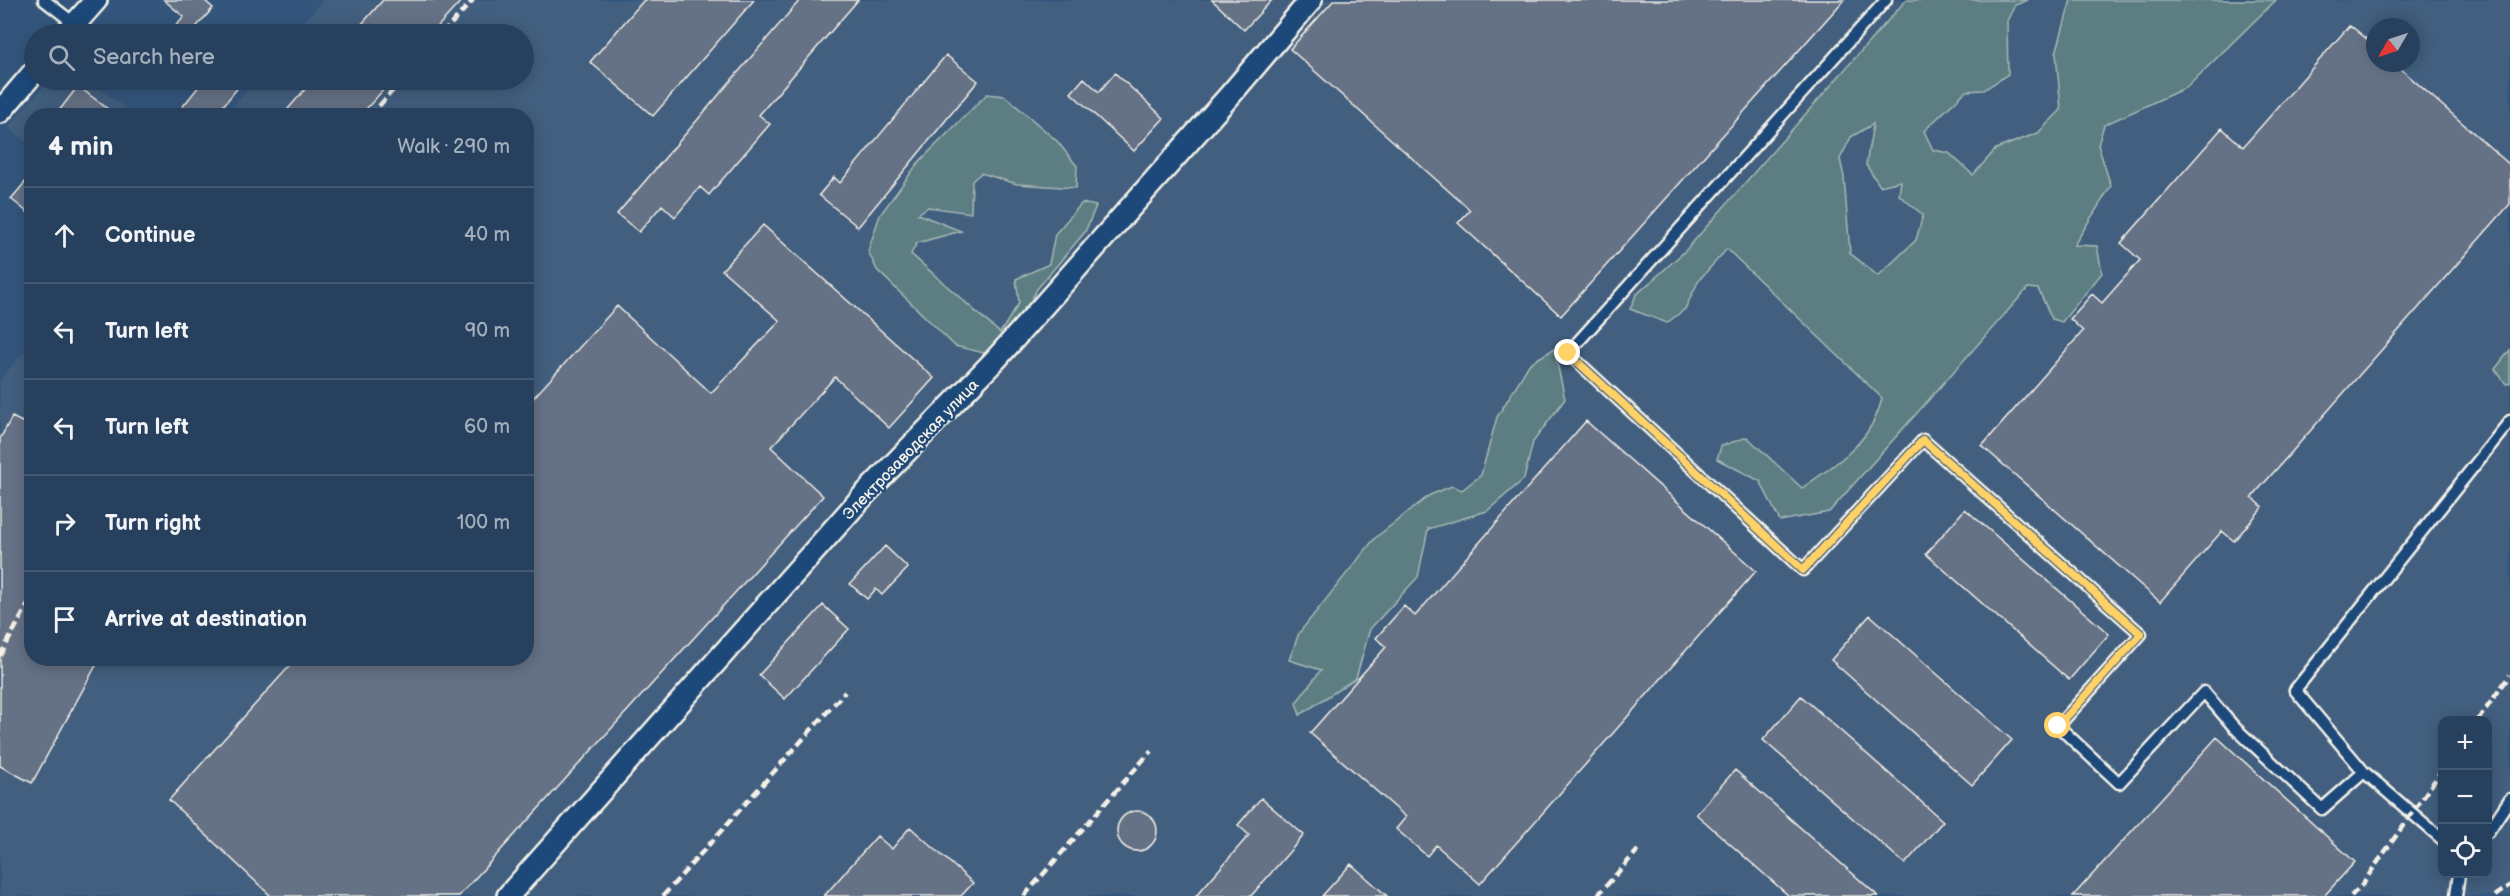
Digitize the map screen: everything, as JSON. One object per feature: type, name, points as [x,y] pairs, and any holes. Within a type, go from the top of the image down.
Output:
[{"type":"street","points":[[75,24],[96,0]]},
{"type":"street","name":"Электрозаводская улица","points":[[508,896],[864,495],[996,359],[1231,94],[1311,0]]},
{"type":"street","points":[[0,112],[24,84]]},
{"type":"lane","points":[[44,0],[66,24]]},
{"type":"lane","points":[[1886,0],[1568,353],[1803,570],[1923,440],[2141,634],[2058,726],[2119,783],[2204,692],[2234,727],[2322,809],[2364,772]]},
{"type":"lane","points":[[2438,836],[2364,772],[2295,690],[2510,421]]},
{"type":"lane","points":[[2492,825],[2510,799]]},
{"type":"lane","points":[[2456,896],[2458,878]]},
{"type":"shaded area","points":[[323,0],[2510,0],[2510,896],[0,896],[0,380],[24,351],[24,666],[534,666],[534,108],[231,108],[247,90],[534,90],[534,24],[303,24]]},
{"type":"shaded area","points":[[40,90],[101,90],[126,108],[25,108]]},
{"type":"shaded area","points":[[24,109],[24,140],[8,127]]},
{"type":"green space","points":[[1906,0],[2028,0],[2015,5],[2007,21],[2008,74],[1984,90],[1966,91],[1924,131],[1933,150],[1949,153],[1973,175],[1996,149],[2038,133],[2061,110],[2056,53],[2071,0],[2276,0],[2187,87],[2104,125],[2098,145],[2111,186],[2074,245],[2097,246],[2102,273],[2062,322],[2052,319],[2038,289],[2028,288],[1829,512],[1780,521],[1760,481],[1717,459],[1721,446],[1747,437],[1802,488],[1828,470],[1862,439],[1877,413],[1882,398],[1727,249],[1699,280],[1685,309],[1667,323],[1630,309],[1636,295],[1686,250]],"holes":[[[1873,124],[1866,165],[1880,186],[1901,181],[1899,195],[1923,215],[1916,240],[1878,276],[1850,253],[1844,177],[1840,159],[1851,137]]]},
{"type":"green space","points":[[987,94],[1005,96],[1057,141],[1077,166],[1076,188],[1017,184],[981,173],[972,181],[971,213],[928,207],[918,214],[961,231],[917,243],[911,254],[1000,333],[1019,303],[1016,279],[1049,264],[1055,234],[1082,203],[1096,206],[1085,232],[1037,289],[1014,333],[984,353],[955,346],[877,270],[868,251],[880,215],[918,163]]},
{"type":"green space","points":[[1554,349],[1565,399],[1533,442],[1524,479],[1487,511],[1428,529],[1418,577],[1370,629],[1356,678],[1300,715],[1296,703],[1321,670],[1289,660],[1299,633],[1375,538],[1430,495],[1452,486],[1462,490],[1481,475],[1497,417],[1530,363]]},
{"type":"green space","points":[[2510,350],[2510,383],[2506,384],[2495,369]]},
{"type":"building","points":[[164,0],[204,0],[213,8],[199,24],[177,24],[184,17]]},
{"type":"building","points":[[383,0],[462,0],[440,24],[362,24]]},
{"type":"building","points":[[644,0],[754,0],[653,116],[590,62]]},
{"type":"building","points":[[800,0],[858,0],[759,115],[770,124],[709,195],[700,187],[675,217],[662,205],[639,232],[617,214]]},
{"type":"building","points":[[1212,0],[1272,0],[1244,30]]},
{"type":"building","points":[[1334,0],[1844,0],[1561,316],[1458,223],[1470,210],[1290,49]]},
{"type":"building","points":[[2350,25],[2366,38],[2366,72],[2404,72],[2510,165],[2510,204],[2252,497],[2263,507],[2234,541],[2222,531],[2160,602],[1982,446],[2083,331],[2070,319],[2092,294],[2102,303],[2140,260],[2121,243],[2222,128],[2243,147]]},
{"type":"building","points":[[946,55],[978,81],[858,227],[819,195],[834,177],[840,183]]},
{"type":"building","points":[[1115,73],[1164,118],[1134,151],[1071,93],[1084,78],[1099,92]]},
{"type":"building","points":[[75,90],[83,90],[107,108],[61,108]]},
{"type":"building","points":[[196,90],[236,90],[221,108],[181,108]]},
{"type":"building","points":[[304,90],[383,90],[367,108],[289,108]]},
{"type":"building","points":[[24,184],[24,210],[11,199]]},
{"type":"building","points":[[763,225],[934,378],[889,428],[835,377],[771,447],[823,496],[459,896],[271,896],[169,800],[290,666],[534,666],[534,397],[617,306],[711,393],[780,321],[722,270]]},
{"type":"building","points":[[12,417],[24,423],[24,666],[96,666],[32,783],[0,766],[0,439]]},
{"type":"building","points":[[1586,421],[1756,571],[1480,884],[1436,845],[1427,856],[1396,829],[1406,817],[1310,733],[1386,647],[1376,638],[1404,606],[1415,616]]},
{"type":"building","points":[[1965,509],[2109,634],[2069,680],[1926,554]]},
{"type":"building","points":[[885,546],[908,568],[882,595],[876,589],[867,599],[850,584]]},
{"type":"building","points":[[823,605],[849,629],[785,699],[759,675]]},
{"type":"building","points":[[1870,615],[2012,740],[1972,785],[1831,660]]},
{"type":"building","points":[[1801,696],[1943,821],[1905,864],[1763,740]]},
{"type":"building","points":[[2217,737],[2355,862],[2324,896],[2073,896]]},
{"type":"building","points":[[1735,770],[1878,896],[1789,896],[1696,814]]},
{"type":"building","points":[[1261,798],[1304,835],[1251,896],[1196,896],[1249,835],[1238,825]]},
{"type":"building","points":[[1137,811],[1151,817],[1157,831],[1151,845],[1137,851],[1123,845],[1117,831],[1123,817]]},
{"type":"building","points":[[910,827],[973,883],[961,896],[824,896],[877,836],[892,849]]},
{"type":"building","points":[[1351,864],[1387,896],[1322,896]]},
{"type":"railway","points":[[451,24],[473,0]]},
{"type":"railway","points":[[377,108],[393,90]]},
{"type":"railway","points":[[0,656],[24,612]]},
{"type":"railway","points":[[2481,716],[2510,675]]},
{"type":"railway","points":[[663,896],[845,692]]},
{"type":"railway","points":[[1024,896],[1151,751]]},
{"type":"railway","points":[[2351,896],[2361,886],[2438,776]]},
{"type":"railway","points":[[1597,896],[1638,850]]},
{"type":"railway","points":[[2495,896],[2510,885]]},
{"type":"route","points":[[1568,353],[1803,570],[1923,440],[2141,634],[2058,726]]}]
